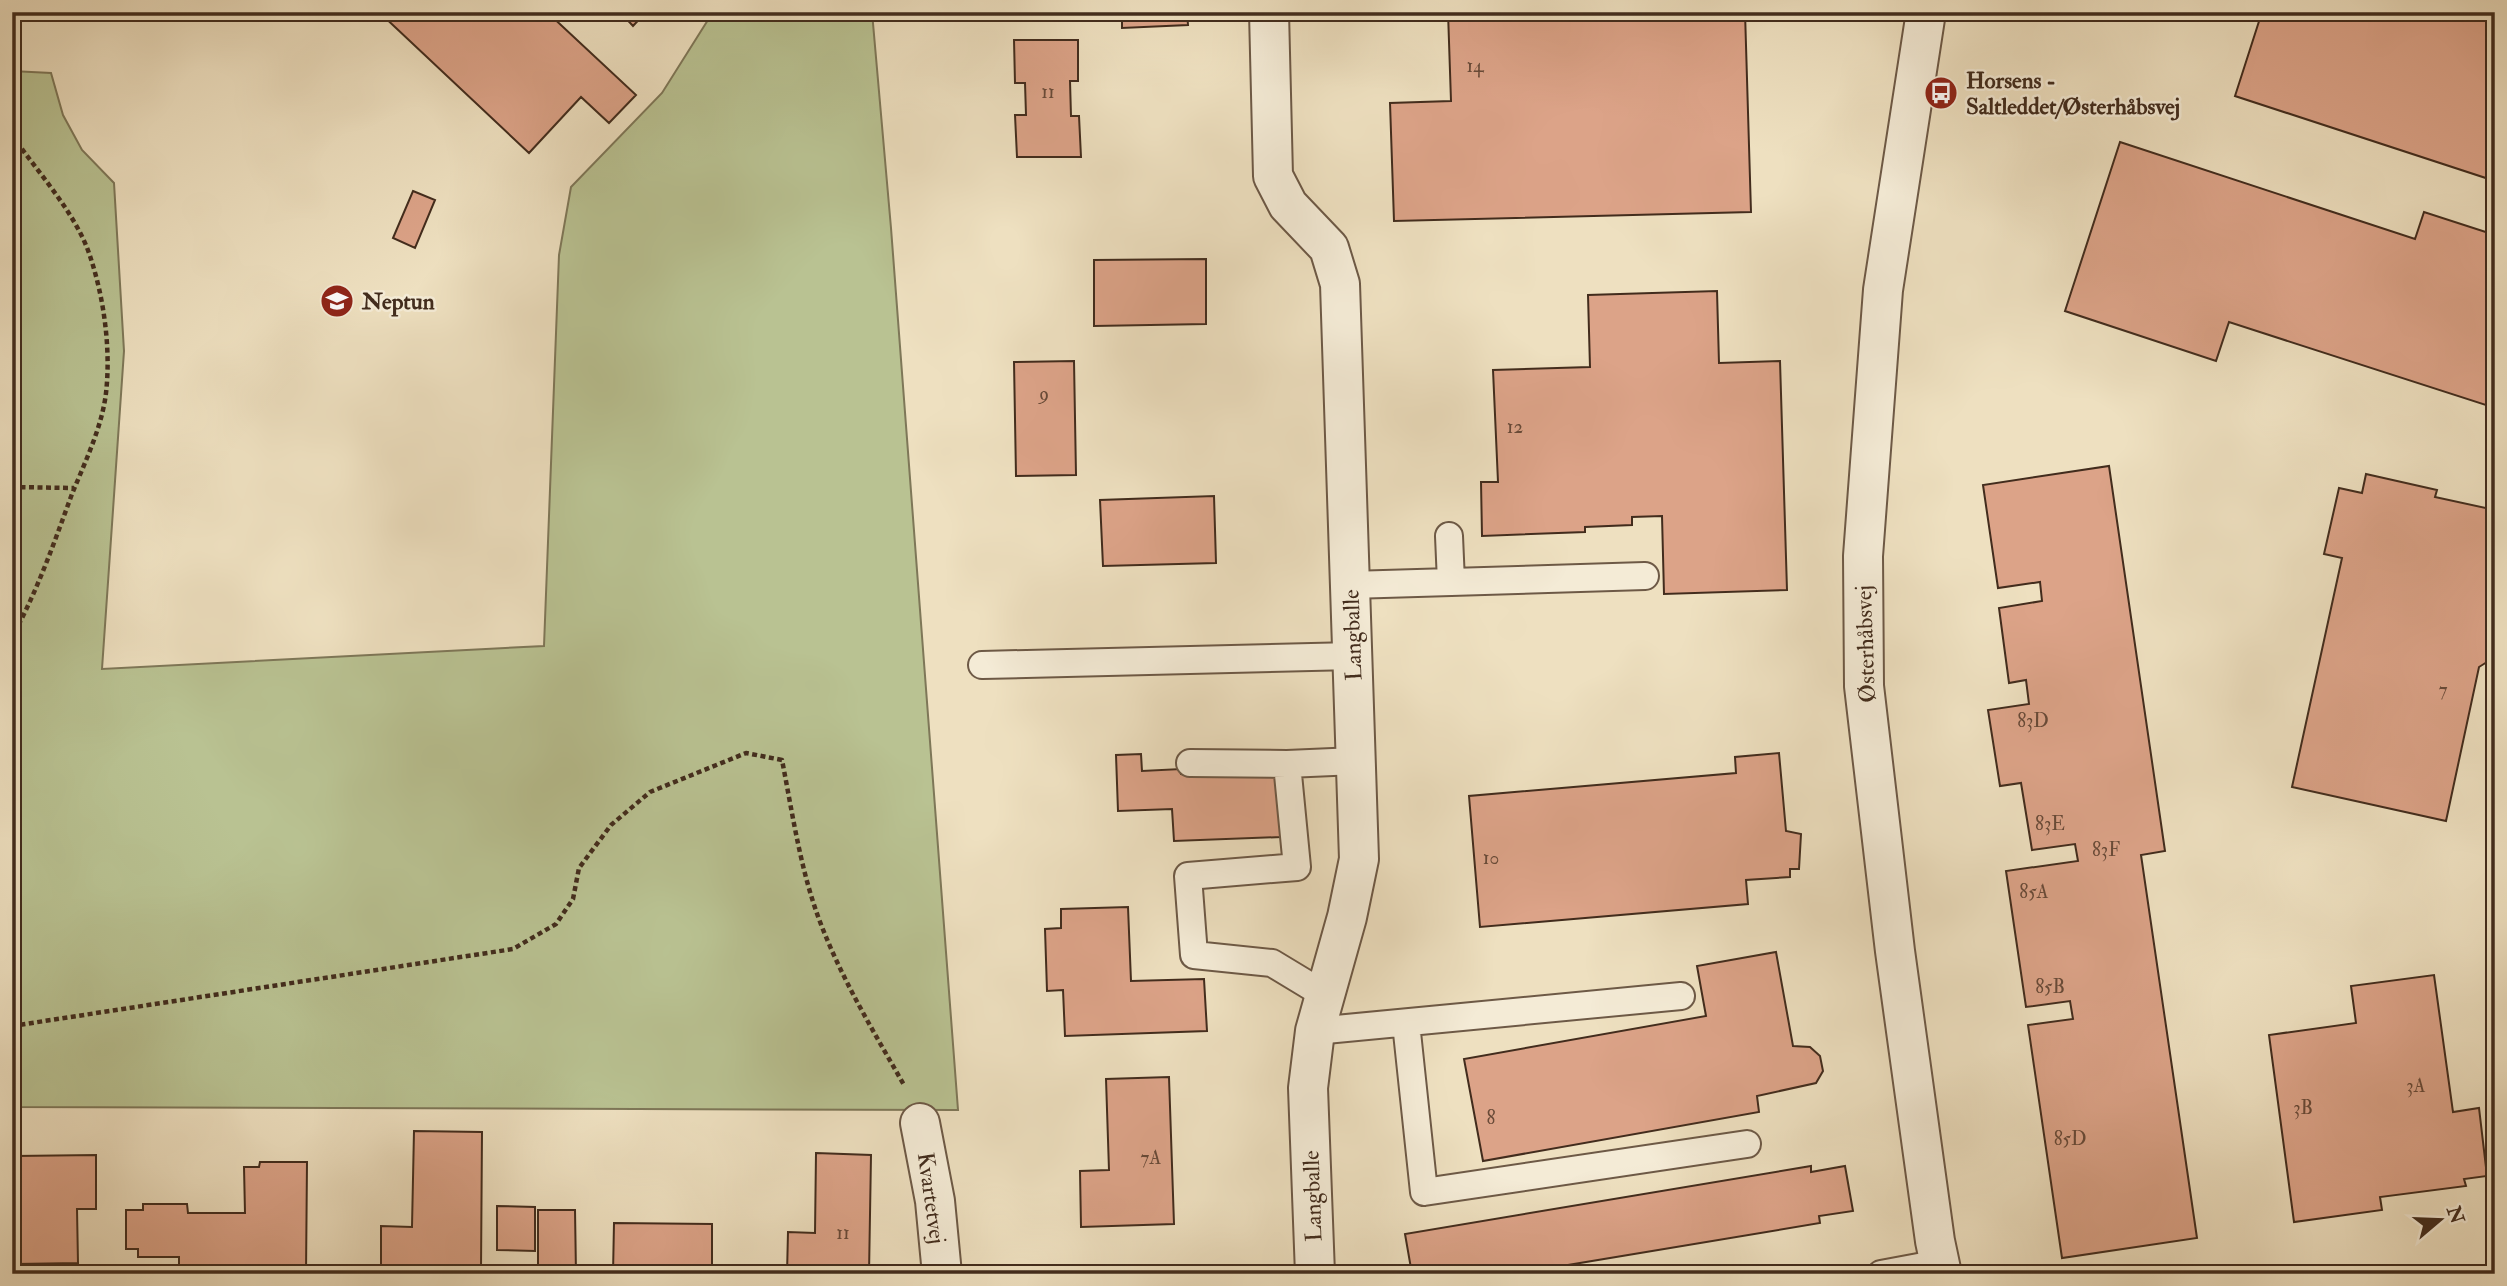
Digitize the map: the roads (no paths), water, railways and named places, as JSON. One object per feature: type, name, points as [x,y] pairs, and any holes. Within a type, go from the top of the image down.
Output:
[{"type":"street","name":"Langballe","points":[[1269,12],[1273,176],[1288,205],[1329,248],[1340,284],[1359,859],[1347,917],[1315,1031],[1308,1088],[1315,1274]]},
{"type":"street","name":"Østerhåbsvej","points":[[1926,12],[1883,290],[1863,556],[1864,686],[1895,951],[1941,1269]]},
{"type":"street","name":"Kvartetvej","points":[[920,1123],[935,1201],[942,1274]]},
{"type":"lane","points":[[1449,536],[1451,582]]},
{"type":"lane","points":[[1350,585],[1645,576]]},
{"type":"lane","points":[[982,665],[1353,656]]},
{"type":"lane","points":[[1190,763],[1287,764],[1356,761]]},
{"type":"lane","points":[[1287,764],[1297,867],[1188,876],[1194,955],[1272,963],[1325,995]]},
{"type":"lane","points":[[1315,1031],[1681,996]]},
{"type":"lane","points":[[1406,1023],[1424,1192],[1747,1144]]},
{"type":"lane","points":[[1881,1274],[1941,1269]]},
{"type":"place","name":"Horsens - Saltleddet/Østerhåbsvej","points":[[1941,93]]},
{"type":"place","name":"Neptun","points":[[337,301]]}]
